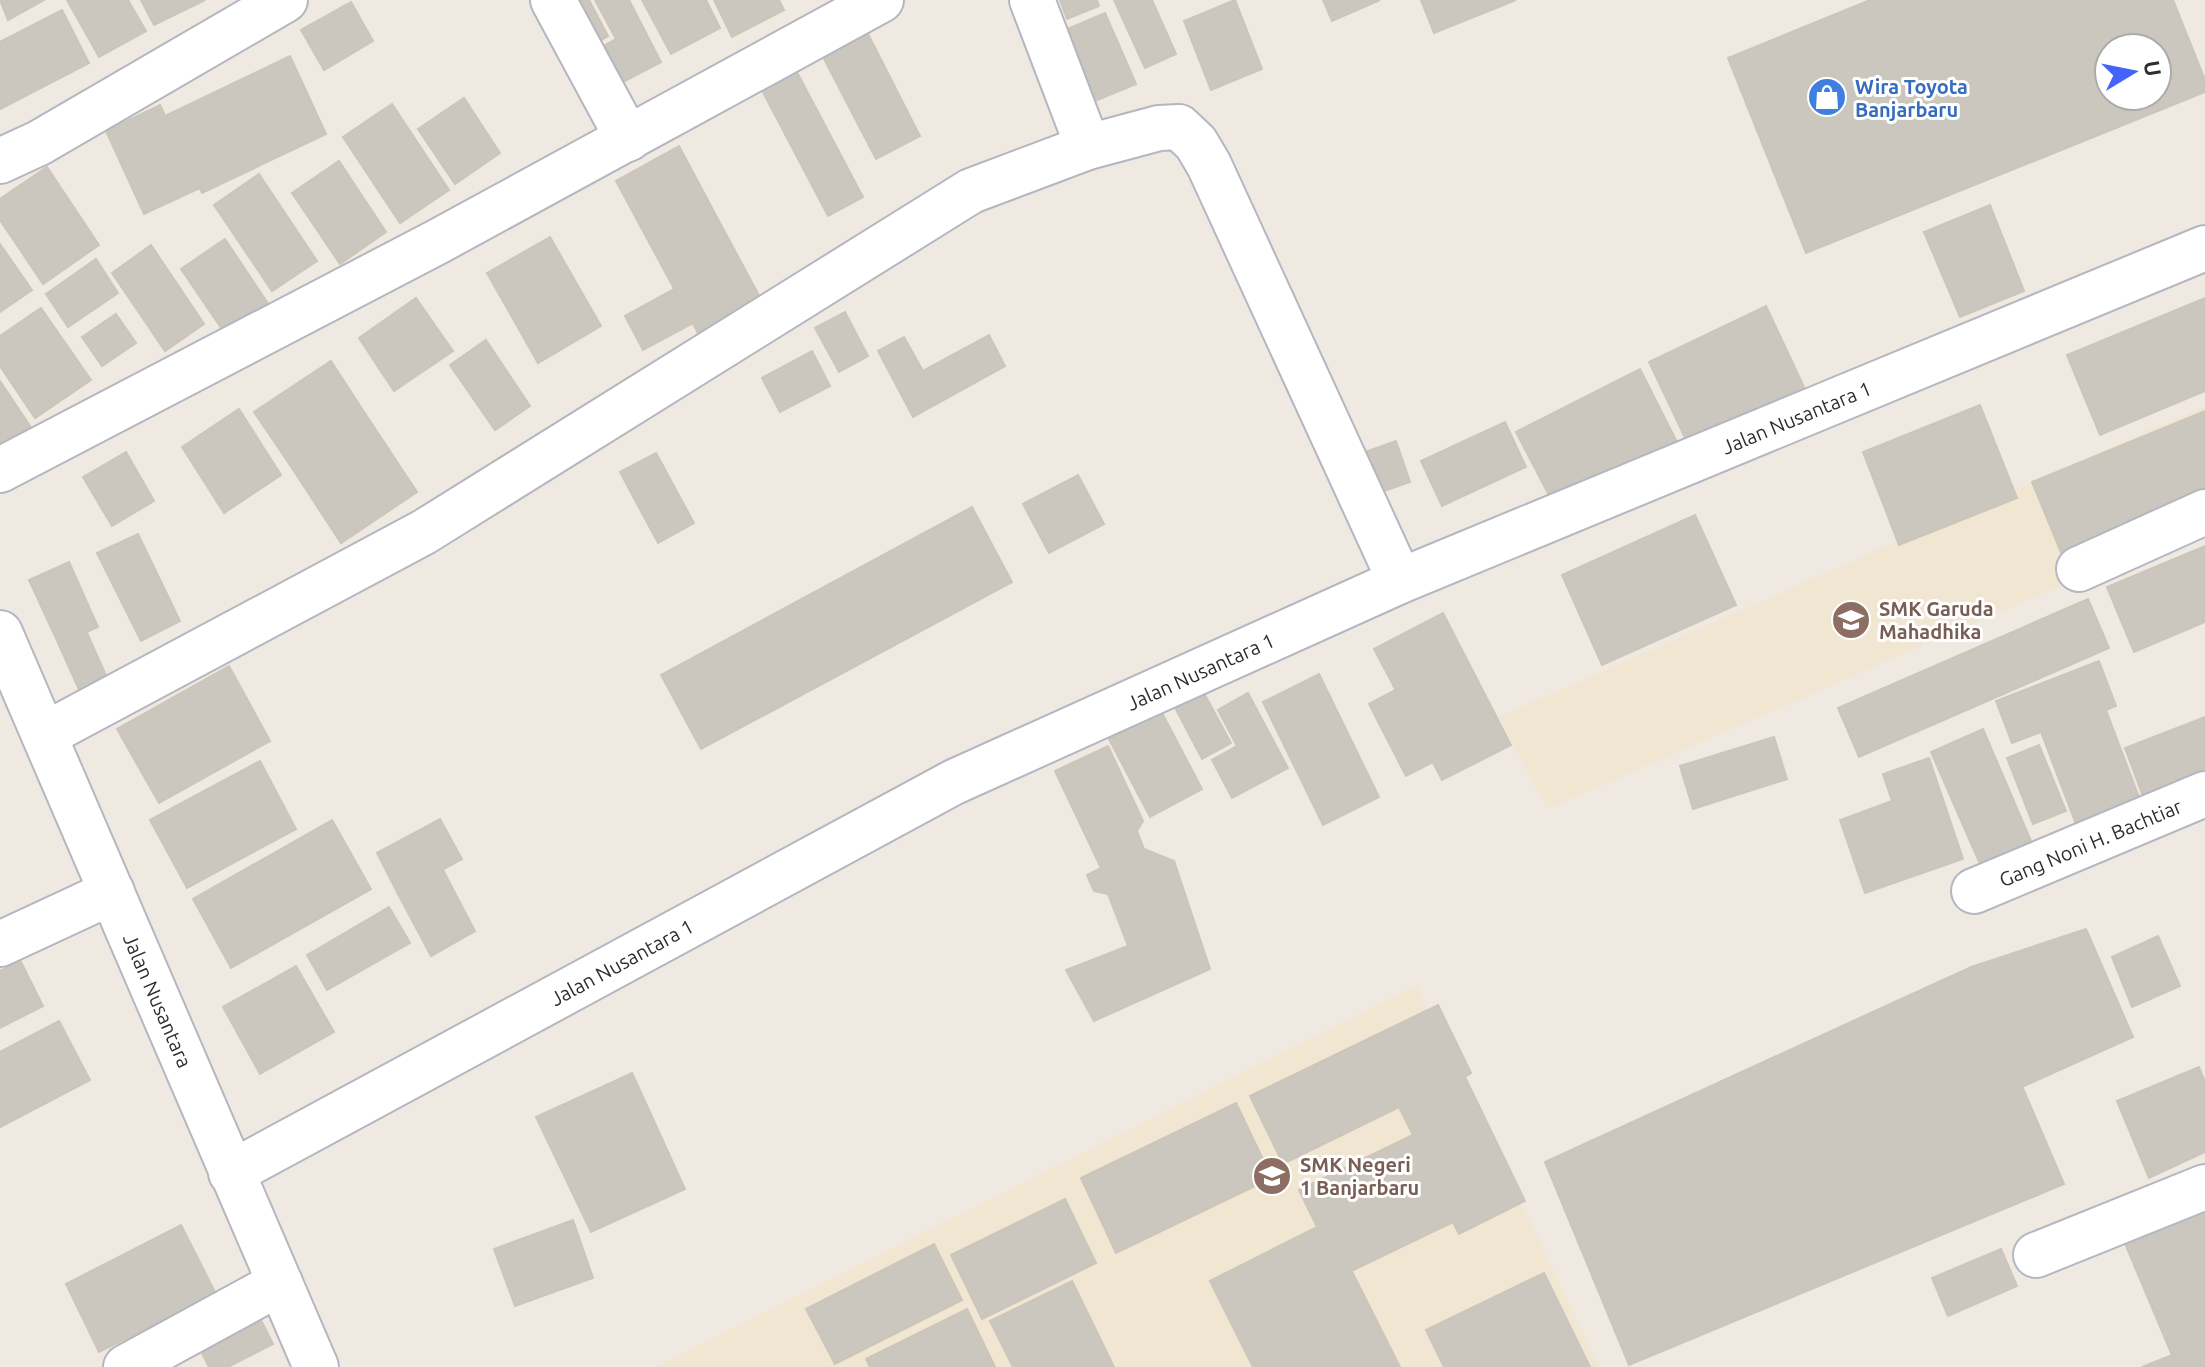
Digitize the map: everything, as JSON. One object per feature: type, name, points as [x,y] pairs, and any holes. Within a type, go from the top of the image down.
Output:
[{"type":"street","points":[[0,161],[39,143],[285,0]]},
{"type":"street","points":[[553,0],[628,139]]},
{"type":"street","points":[[0,470],[437,242],[881,0]]},
{"type":"street","points":[[1032,0],[1088,147]]},
{"type":"street","points":[[46,734],[424,532],[971,191],[1088,147],[1159,128],[1179,127],[1196,143],[1400,581]]},
{"type":"street","name":"Jalan Nusantara 1","points":[[231,1173],[954,782],[1400,581],[2205,248]]},
{"type":"street","points":[[2079,569],[2205,512]]},
{"type":"street","name":"Jalan Nusantara","points":[[0,633],[316,1367]]},
{"type":"street","name":"Gang Noni H. Bachtiar","points":[[1974,891],[2205,794]]},
{"type":"street","points":[[0,944],[112,892]]},
{"type":"street","points":[[2036,1255],[2205,1187]]},
{"type":"street","points":[[126,1367],[280,1283]]},
{"type":"shaded area","name":"SMK Garuda Mahadhika","points":[[2205,406],[2205,523],[1547,809],[1499,717]]},
{"type":"shaded area","name":"SMK Negeri 1 Banjarbaru","points":[[1416,986],[1600,1367],[655,1367]]},
{"type":"building","points":[[0,0],[44,0],[8,20]]},
{"type":"building","points":[[67,0],[128,0],[146,31],[99,57]]},
{"type":"building","points":[[141,0],[205,0],[154,25]]},
{"type":"building","points":[[565,0],[589,0],[608,36],[587,48]]},
{"type":"building","points":[[595,0],[629,0],[661,62],[608,90],[589,54],[616,39]]},
{"type":"building","points":[[642,0],[706,0],[720,28],[671,54]]},
{"type":"building","points":[[714,0],[779,0],[784,10],[732,37]]},
{"type":"building","points":[[1060,0],[1097,0],[1099,6],[1067,19]]},
{"type":"building","points":[[1114,0],[1152,0],[1176,54],[1145,68]]},
{"type":"building","points":[[1235,0],[1262,69],[1211,90],[1184,21]]},
{"type":"building","points":[[1323,0],[1380,0],[1332,21]]},
{"type":"building","points":[[1421,0],[1516,0],[1434,33]]},
{"type":"building","points":[[1870,0],[2173,0],[2205,80],[2205,92],[2173,105],[2173,32],[2093,32],[2093,112],[2155,112],[1806,253],[1728,58]]},
{"type":"building","points":[[351,2],[373,41],[324,70],[301,30]]},
{"type":"building","points":[[62,10],[89,63],[0,109],[0,42]]},
{"type":"building","points":[[1105,13],[1136,84],[1088,104],[1058,33]]},
{"type":"building","points":[[867,32],[920,136],[876,159],[822,55]]},
{"type":"building","points":[[290,56],[326,134],[202,193],[165,116]]},
{"type":"building","points":[[790,59],[863,197],[828,216],[755,77]]},
{"type":"building","points":[[464,98],[500,153],[455,184],[418,129]]},
{"type":"building","points":[[392,104],[449,190],[400,223],[343,137]]},
{"type":"building","points":[[160,105],[200,188],[144,214],[106,131]]},
{"type":"building","points":[[679,146],[727,236],[664,270],[616,181]]},
{"type":"building","points":[[339,161],[386,232],[340,264],[292,193]]},
{"type":"building","points":[[47,167],[99,245],[43,284],[0,220],[0,199]]},
{"type":"building","points":[[259,174],[317,261],[272,291],[214,205]]},
{"type":"building","points":[[1990,205],[2024,291],[1960,317],[1924,232]]},
{"type":"building","points":[[727,236],[762,301],[699,335],[664,270]]},
{"type":"building","points":[[550,237],[601,326],[538,363],[487,273]]},
{"type":"building","points":[[225,239],[269,305],[226,335],[181,269]]},
{"type":"building","points":[[0,244],[32,290],[0,312]]},
{"type":"building","points":[[151,245],[204,324],[165,351],[112,273]]},
{"type":"building","points":[[96,259],[118,293],[68,327],[46,294]]},
{"type":"building","points":[[674,289],[693,323],[643,350],[625,316]]},
{"type":"building","points":[[416,298],[453,351],[394,391],[359,338]]},
{"type":"building","points":[[2205,298],[2205,391],[2100,435],[2067,355]]},
{"type":"building","points":[[1766,306],[1804,387],[1687,442],[1649,362]]},
{"type":"building","points":[[41,308],[91,380],[35,418],[0,366],[0,336]]},
{"type":"building","points":[[845,312],[868,356],[839,372],[815,328]]},
{"type":"building","points":[[116,314],[136,343],[102,366],[82,337]]},
{"type":"building","points":[[989,335],[1005,366],[913,417],[878,351],[904,337],[923,371]]},
{"type":"building","points":[[486,340],[530,406],[495,430],[450,365]]},
{"type":"building","points":[[812,351],[830,386],[780,412],[762,378]]},
{"type":"building","points":[[331,361],[366,415],[290,465],[254,412]]},
{"type":"building","points":[[1640,369],[1678,444],[1555,507],[1516,432]]},
{"type":"building","points":[[0,381],[34,432],[0,455]]},
{"type":"building","points":[[1980,405],[2017,498],[1899,545],[1863,452]]},
{"type":"building","points":[[239,409],[281,475],[224,513],[182,447]]},
{"type":"building","points":[[2205,411],[2205,504],[2065,562],[2032,482]]},
{"type":"building","points":[[366,415],[417,492],[341,543],[290,465]]},
{"type":"building","points":[[1505,422],[1526,467],[1442,506],[1421,461]]},
{"type":"building","points":[[1396,441],[1410,482],[1376,494],[1362,453]]},
{"type":"building","points":[[126,452],[154,501],[112,526],[83,477]]},
{"type":"building","points":[[656,453],[694,523],[658,543],[620,472]]},
{"type":"building","points":[[1078,475],[1104,524],[1049,553],[1023,504]]},
{"type":"building","points":[[972,507],[1012,582],[701,749],[661,675]]},
{"type":"building","points":[[1695,515],[1736,605],[1602,665],[1562,575]]},
{"type":"building","points":[[138,534],[180,621],[141,641],[97,553]]},
{"type":"building","points":[[2205,546],[2205,622],[2134,652],[2107,587]]},
{"type":"building","points":[[69,562],[98,627],[59,645],[29,580]]},
{"type":"building","points":[[2088,599],[2109,648],[1859,757],[1838,708]]},
{"type":"building","points":[[1443,613],[1461,648],[1393,685],[1374,649]]},
{"type":"building","points":[[87,633],[108,680],[80,692],[59,645]]},
{"type":"building","points":[[1461,648],[1511,745],[1442,780],[1393,685]]},
{"type":"building","points":[[2099,661],[2116,706],[2106,710],[2140,800],[2076,824],[2041,732],[2012,743],[1996,701]]},
{"type":"building","points":[[229,666],[270,741],[159,803],[117,729]]},
{"type":"building","points":[[1319,674],[1379,797],[1323,825],[1263,702]]},
{"type":"building","points":[[1198,682],[1231,743],[1202,759],[1170,698]]},
{"type":"building","points":[[1395,690],[1433,762],[1406,776],[1369,704]]},
{"type":"building","points":[[1248,693],[1288,768],[1232,798],[1212,760],[1237,746],[1218,710]]},
{"type":"building","points":[[1161,711],[1202,789],[1150,817],[1109,739]]},
{"type":"building","points":[[2205,717],[2205,785],[2147,807],[2125,748]]},
{"type":"building","points":[[1983,729],[2031,841],[1980,864],[1931,752]]},
{"type":"building","points":[[1774,737],[1787,779],[1693,809],[1680,766]]},
{"type":"building","points":[[2039,745],[2066,811],[2033,824],[2007,758]]},
{"type":"building","points":[[1108,746],[1143,821],[1137,831],[1144,849],[1174,861],[1210,969],[1094,1021],[1066,970],[1128,946],[1108,894],[1094,891],[1087,875],[1101,868],[1055,771]]},
{"type":"building","points":[[1929,758],[1963,859],[1865,893],[1840,820],[1892,801],[1883,774]]},
{"type":"building","points":[[260,761],[296,829],[187,888],[150,820]]},
{"type":"building","points":[[440,819],[462,859],[398,894],[377,853]]},
{"type":"building","points":[[332,820],[371,889],[231,968],[193,899]]},
{"type":"building","points":[[443,870],[475,931],[431,956],[398,894]]},
{"type":"building","points":[[389,907],[410,943],[327,990],[307,955]]},
{"type":"building","points":[[2086,929],[2133,1037],[2022,1087],[1971,967]]},
{"type":"building","points":[[2158,936],[2180,986],[2132,1007],[2112,957]]},
{"type":"building","points":[[20,960],[43,1006],[0,1028],[0,971]]},
{"type":"building","points":[[296,966],[334,1032],[260,1074],[223,1007]]},
{"type":"building","points":[[1971,967],[2064,1184],[1629,1365],[1545,1162]]},
{"type":"building","points":[[1438,1005],[1471,1073],[1465,1077],[1525,1201],[1459,1234],[1453,1222],[1341,1276],[1299,1190],[1413,1135],[1399,1107],[1283,1164],[1250,1096]]},
{"type":"building","points":[[59,1021],[90,1080],[0,1127],[0,1052]]},
{"type":"building","points":[[2199,1067],[2205,1082],[2205,1152],[2149,1178],[2117,1101]]},
{"type":"building","points":[[632,1073],[685,1189],[591,1232],[536,1117]]},
{"type":"building","points":[[1236,1103],[1272,1178],[1116,1253],[1081,1178]]},
{"type":"building","points":[[2205,1187],[2205,1367],[2177,1367],[2116,1222]]},
{"type":"building","points":[[1065,1199],[1096,1263],[982,1319],[951,1255]]},
{"type":"building","points":[[573,1220],[593,1278],[515,1306],[494,1249]]},
{"type":"building","points":[[1327,1222],[1400,1367],[1253,1367],[1210,1281]]},
{"type":"building","points":[[181,1225],[216,1294],[99,1352],[66,1284]]},
{"type":"building","points":[[934,1244],[962,1300],[835,1364],[806,1309]]},
{"type":"building","points":[[2001,1249],[2017,1286],[1948,1316],[1932,1278]]},
{"type":"building","points":[[1544,1273],[1590,1367],[1444,1367],[1426,1330]]},
{"type":"building","points":[[1072,1281],[1114,1367],[1013,1367],[990,1321]]},
{"type":"building","points":[[967,1309],[995,1367],[870,1367],[866,1359]]},
{"type":"building","points":[[259,1316],[273,1344],[228,1367],[209,1367],[199,1347]]},
{"type":"building","points":[[2172,1355],[2176,1367],[2142,1367]]},
{"type":"place","name":"Wira Toyota Banjarbaru","points":[[1827,97]]},
{"type":"place","name":"SMK Garuda Mahadhika","points":[[1851,620]]},
{"type":"place","name":"SMK Negeri 1 Banjarbaru","points":[[1272,1176]]}]
